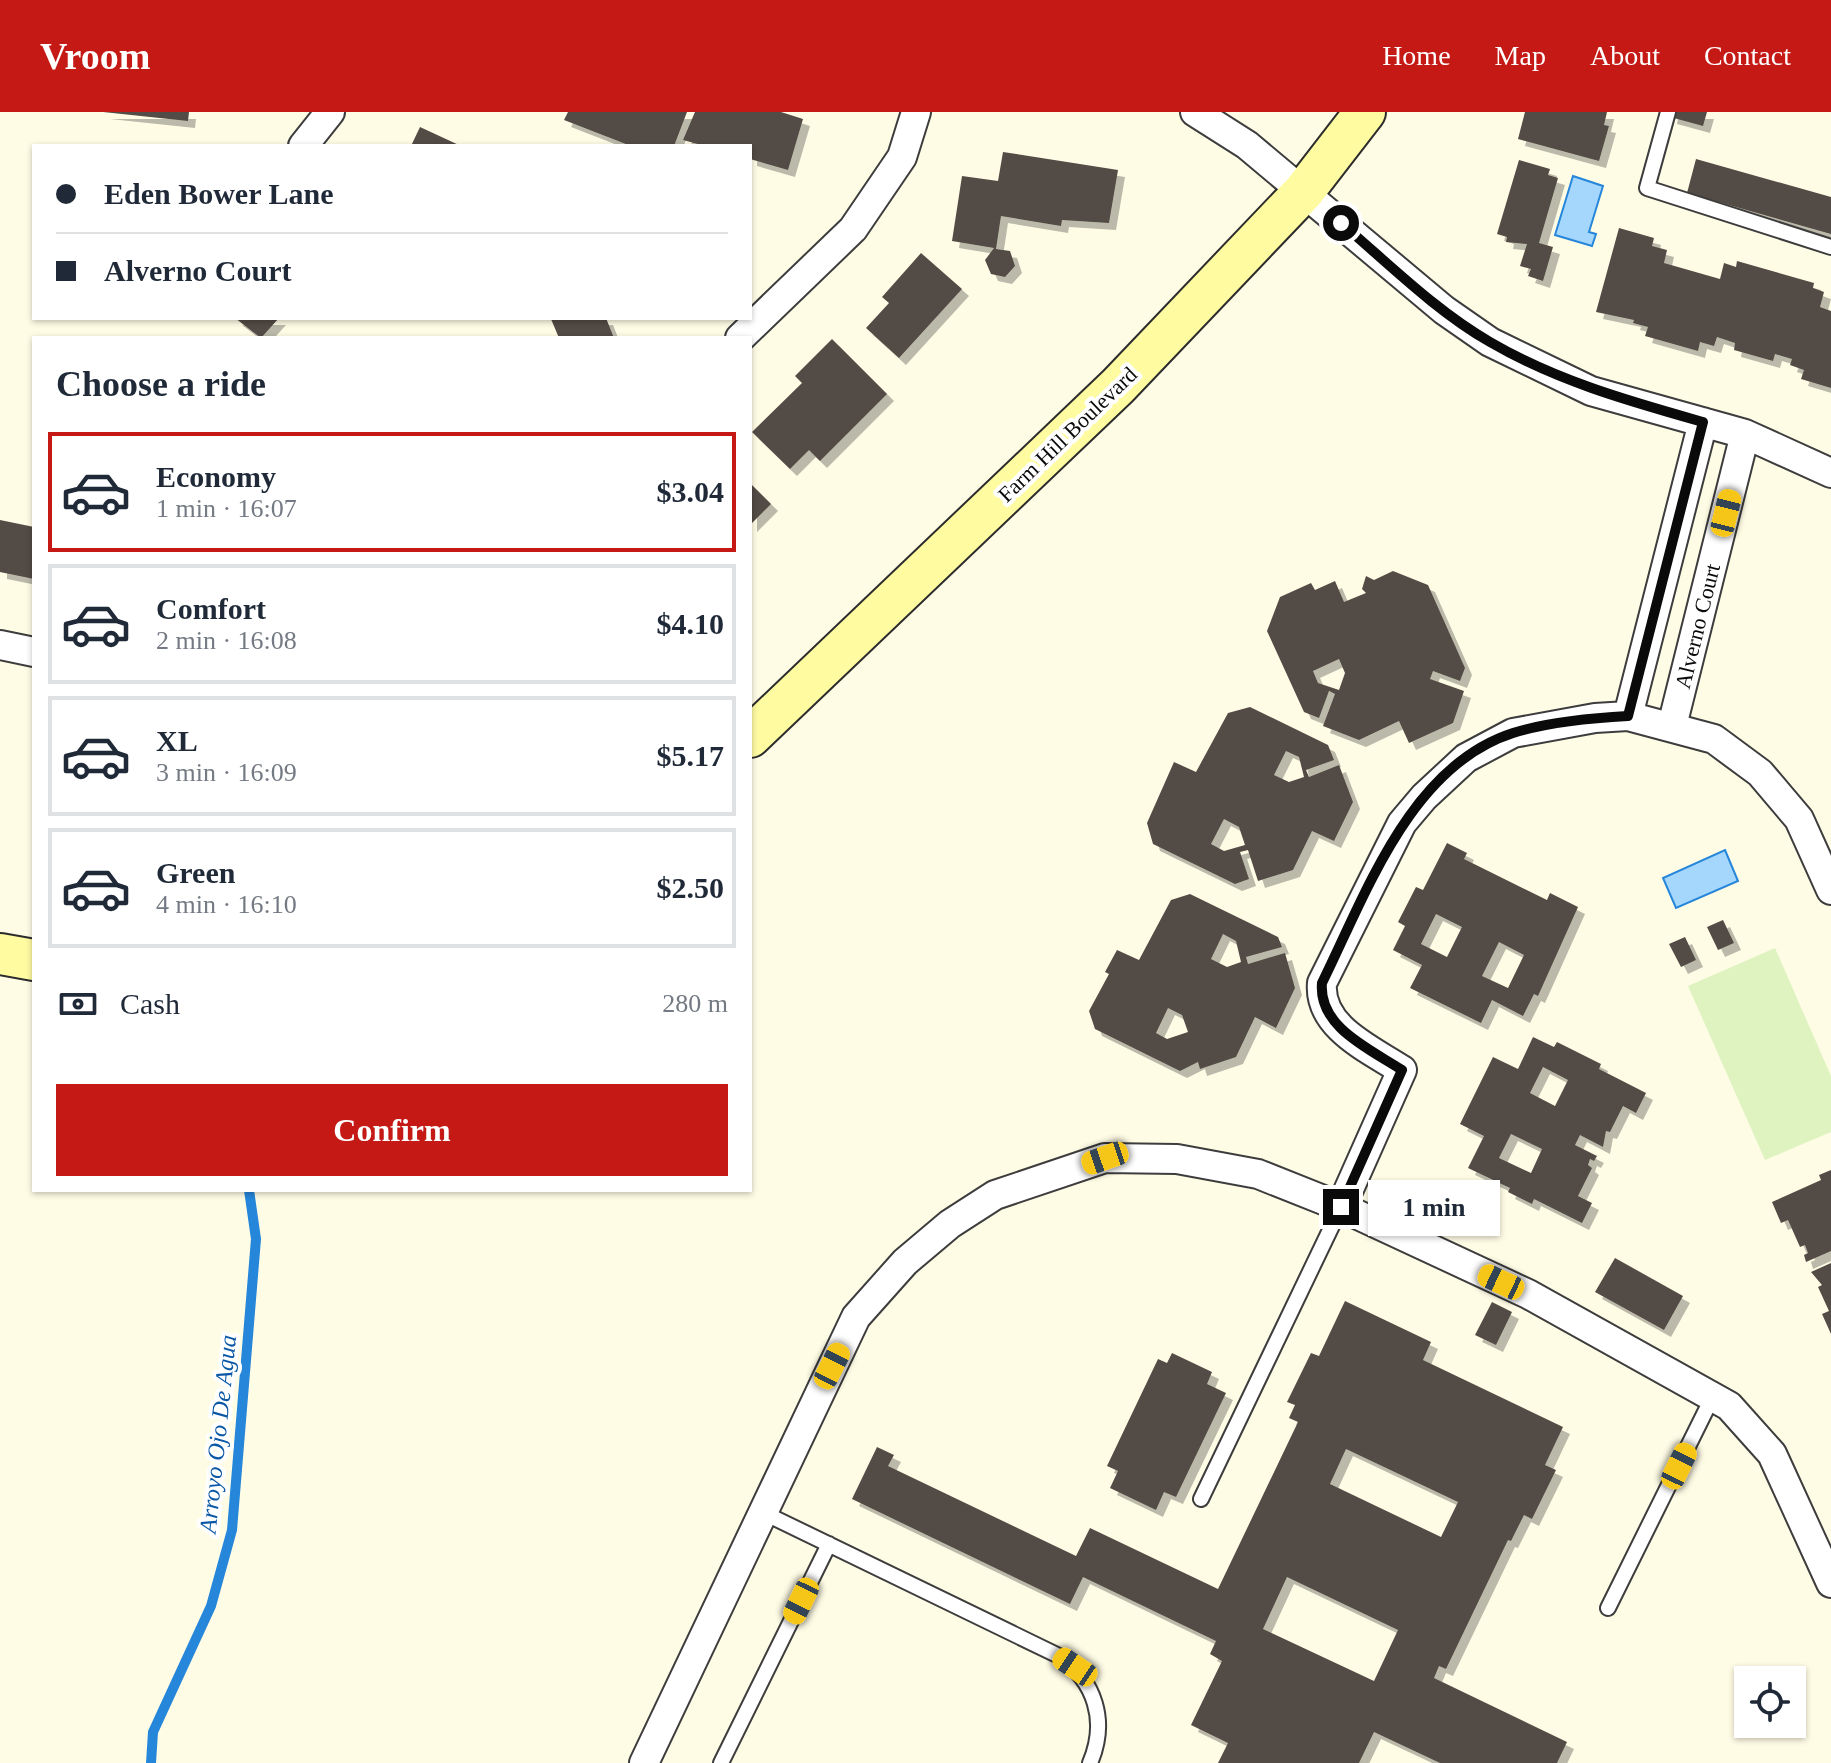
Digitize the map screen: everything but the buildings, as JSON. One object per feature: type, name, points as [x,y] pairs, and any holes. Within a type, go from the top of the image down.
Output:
[{"type":"main road","name":"Farm Hill Boulevard","points":[[752,735],[1118,386],[1304,191],[1365,112]]},
{"type":"main road","points":[[0,954],[32,960]]},
{"type":"street","points":[[305,144],[330,112]]},
{"type":"street","points":[[742,336],[853,229],[902,157],[916,112]]},
{"type":"street","points":[[1195,112],[1247,145],[1444,310],[1490,342],[1591,391],[1745,434],[1831,473]]},
{"type":"street","name":"Alverno Court","points":[[1628,716],[1703,422]]},
{"type":"street","name":"Alverno Court","points":[[1672,726],[1745,434]]},
{"type":"street","points":[[0,645],[32,652]]},
{"type":"street","points":[[1341,1207],[1402,1070],[1346,1034],[1328,1014],[1320,998],[1322,983],[1402,823],[1466,758],[1513,733],[1595,718],[1628,716],[1714,739],[1760,773],[1799,819],[1831,890]]},
{"type":"street","points":[[644,1763],[856,1317],[905,1262],[950,1224],[995,1195],[1105,1158],[1177,1159],[1258,1174],[1341,1207],[1528,1294],[1713,1396],[1729,1406],[1772,1454],[1831,1583]]},
{"type":"lane","points":[[1668,112],[1647,188],[1831,247]]},
{"type":"lane","points":[[1201,1499],[1341,1207]]},
{"type":"lane","points":[[1608,1608],[1713,1396]]},
{"type":"lane","points":[[762,1512],[1075,1667],[1095,1698],[1099,1726],[1090,1763]]},
{"type":"lane","points":[[721,1763],[829,1544]]},
{"type":"green space","points":[[1775,948],[1831,1076],[1831,1132],[1765,1160],[1688,986]]},
{"type":"water","points":[[1573,176],[1603,186],[1589,232],[1596,234],[1592,246],[1555,235]]},
{"type":"water","points":[[1725,850],[1738,881],[1676,908],[1663,878]]},
{"type":"waterway","name":"Arroyo Ojo De Agua","points":[[151,1763],[153,1732],[211,1606],[232,1530],[256,1239],[249,1192]]},
{"type":"route","points":[[1341,223],[1444,310],[1490,342],[1591,391],[1703,422],[1628,716],[1595,718],[1513,733],[1466,758],[1424,797],[1402,823],[1322,983],[1320,998],[1328,1014],[1346,1034],[1402,1070],[1341,1207]]}]
